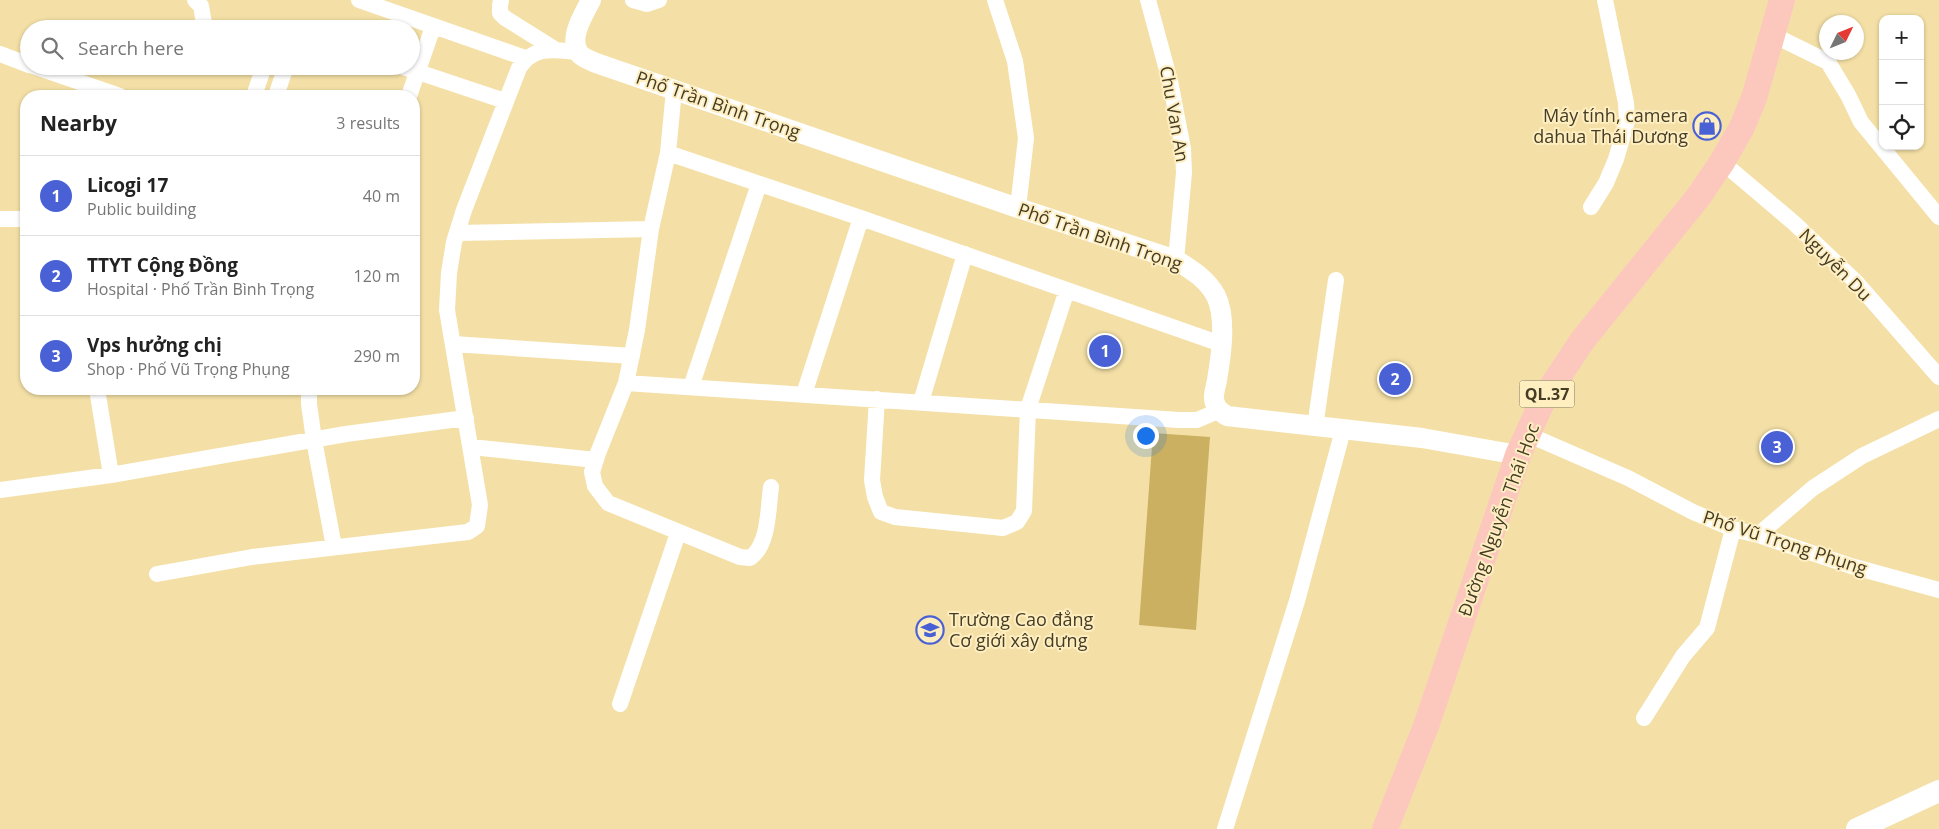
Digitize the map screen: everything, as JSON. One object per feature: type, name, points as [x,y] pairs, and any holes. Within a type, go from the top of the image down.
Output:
[{"type":"highway","name":"Đường Nguyễn Thái Học","points":[[1385,829],[1426,726],[1523,444],[1543,400],[1582,341],[1699,196],[1722,162],[1742,126],[1754,98],[1782,0]]},
{"type":"main road","points":[[1858,829],[1939,791]]},
{"type":"street","points":[[195,0],[201,6],[203,20]]},
{"type":"street","points":[[358,0],[416,20]]},
{"type":"street","points":[[501,0],[500,13],[505,18],[556,50]]},
{"type":"street","points":[[157,574],[252,557],[468,532],[477,526],[480,505],[447,310],[449,273],[456,233],[519,68],[525,58],[537,51],[578,52],[574,41],[578,27],[591,0]]},
{"type":"street","points":[[633,0],[647,4],[659,0]]},
{"type":"street","points":[[995,0],[1016,61],[1026,138],[1018,208]]},
{"type":"street","name":"Chu Van An","points":[[1148,0],[1170,81],[1183,149],[1184,173],[1176,260]]},
{"type":"street","points":[[1591,207],[1606,183],[1616,159],[1627,121],[1626,103],[1605,0]]},
{"type":"street","points":[[420,21],[525,58]]},
{"type":"street","points":[[420,63],[433,26]]},
{"type":"street","points":[[1771,34],[1828,62],[1861,122],[1939,217]]},
{"type":"street","name":"Phố Trần Bình Trọng","points":[[578,52],[583,57],[596,63],[1018,208],[1176,260],[1197,272],[1208,283],[1217,298],[1221,318],[1221,344],[1214,401],[1218,411]]},
{"type":"street","points":[[0,54],[20,62]]},
{"type":"street","points":[[420,73],[505,101]]},
{"type":"street","points":[[54,75],[90,90]]},
{"type":"street","points":[[256,90],[261,75]]},
{"type":"street","points":[[278,90],[283,75]]},
{"type":"street","points":[[411,90],[416,75]]},
{"type":"street","points":[[674,90],[668,153],[651,229],[632,356],[626,383],[592,472],[595,486],[608,503],[678,533],[740,557],[750,558],[757,553],[764,536],[771,487]]},
{"type":"street","points":[[668,153],[861,218],[1221,344]]},
{"type":"street","name":"Nguyễn Du","points":[[1722,162],[1794,223],[1856,282],[1939,377]]},
{"type":"street","points":[[691,387],[759,184]]},
{"type":"street","points":[[804,394],[861,218]]},
{"type":"street","points":[[0,219],[20,219]]},
{"type":"street","points":[[456,233],[651,229]]},
{"type":"street","points":[[921,402],[965,254]]},
{"type":"street","points":[[1315,427],[1336,280]]},
{"type":"street","points":[[877,399],[872,480],[881,512],[895,517],[1002,528],[1017,522],[1024,511],[1028,409],[1067,290]]},
{"type":"street","points":[[453,344],[632,356]]},
{"type":"street","points":[[626,383],[1179,420],[1196,420],[1218,411],[1228,416],[1315,427],[1422,438],[1523,444]]},
{"type":"street","points":[[98,395],[111,475]]},
{"type":"street","points":[[309,395],[314,440],[334,547]]},
{"type":"street","points":[[0,490],[111,475],[314,440],[466,418]]},
{"type":"street","points":[[1758,535],[1821,482],[1869,452],[1939,419]]},
{"type":"street","points":[[1225,829],[1296,601],[1343,430]]},
{"type":"street","name":"Phố Vũ Trọng Phụng","points":[[1523,444],[1628,478],[1693,512],[1733,529],[1758,535],[1851,566],[1939,590]]},
{"type":"street","points":[[471,448],[596,460]]},
{"type":"street","points":[[1644,718],[1683,656],[1707,628],[1733,529]]},
{"type":"street","points":[[620,704],[678,533]]},
{"type":"shaded area","points":[[1153,433],[1210,437],[1196,630],[1139,625]]},
{"type":"place","name":"Máy tính, camera dahua Thái Dương","points":[[1707,126]]},
{"type":"place","name":"Licogi 17","points":[[1105,351]]},
{"type":"place","name":"TTYT Cộng Đồng","points":[[1395,379]]},
{"type":"place","name":"Vps hưởng chị","points":[[1777,447]]},
{"type":"place","name":"Trường Cao đẳng Cơ giới xây dựng","points":[[930,630]]}]
